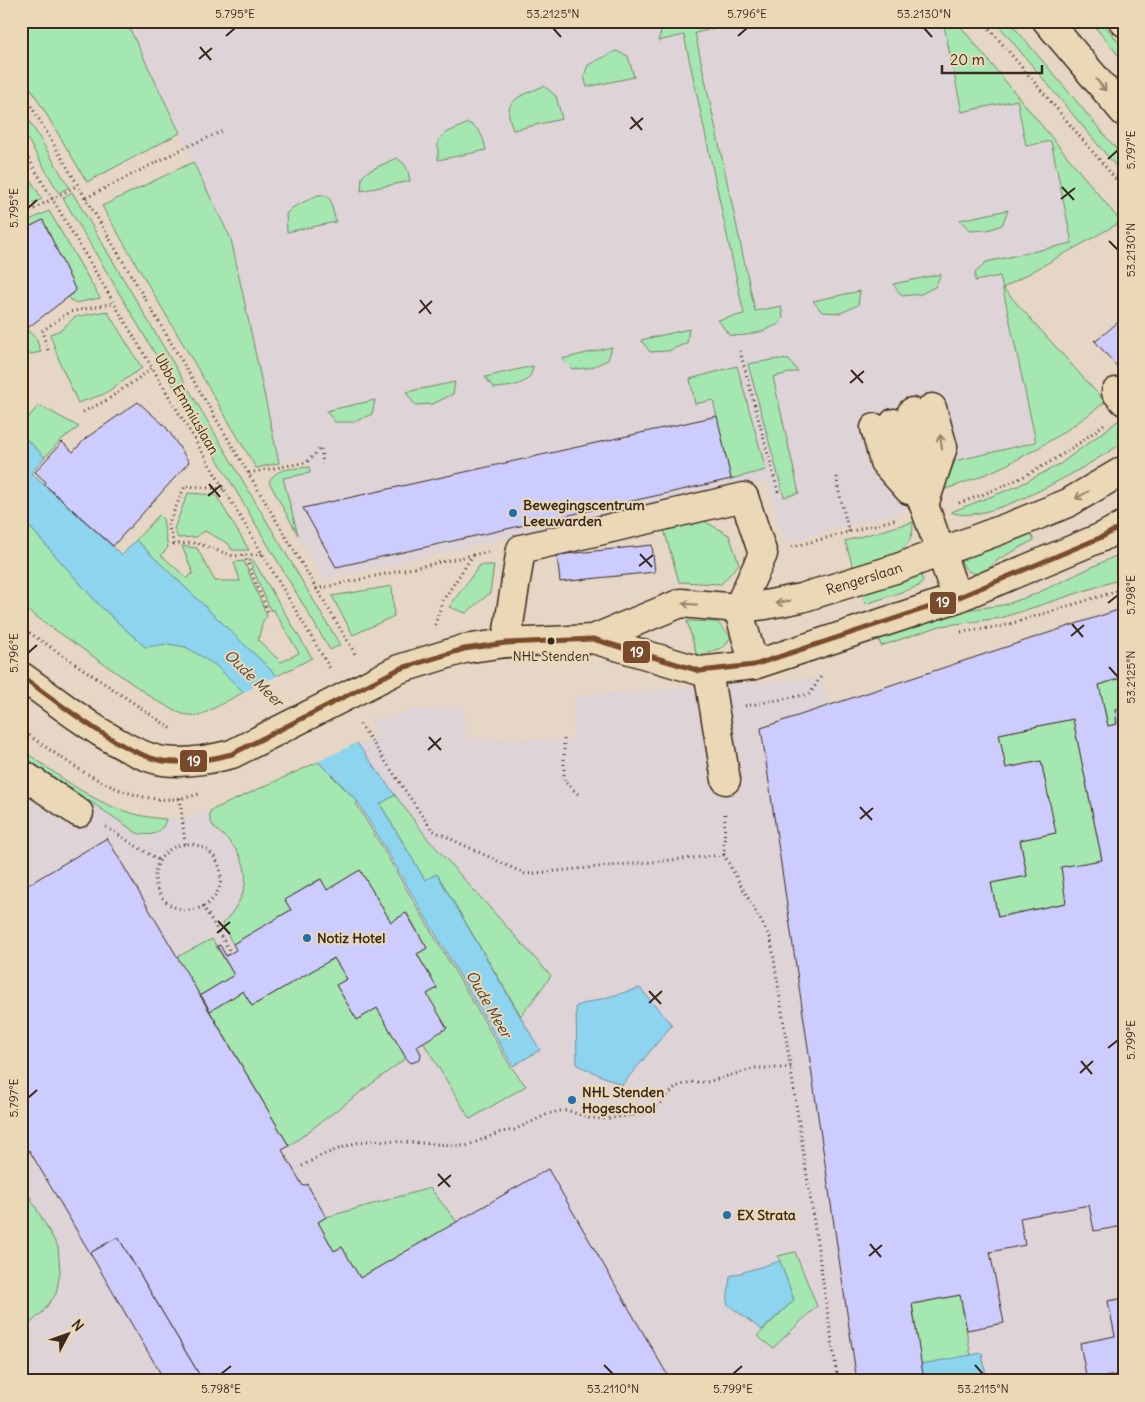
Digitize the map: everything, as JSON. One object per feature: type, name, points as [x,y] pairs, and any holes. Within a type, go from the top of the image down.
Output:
[{"type":"street","points":[[1047,21],[1124,112]]},
{"type":"street","points":[[925,508],[943,447],[904,418],[902,457],[925,508],[957,598]]},
{"type":"street","name":"Rengerslaan","points":[[21,676],[111,738],[161,760],[184,762],[208,760],[232,754],[323,710],[399,670],[424,661],[464,649],[506,643],[593,639],[681,603],[738,608],[801,598],[940,553],[1068,503],[1124,470]]},
{"type":"street","points":[[506,643],[521,549],[744,497],[763,554],[738,608],[754,664]]},
{"type":"street","name":"Rengerslaan","points":[[593,639],[700,672],[754,664],[957,598],[1068,552],[1124,524]]},
{"type":"street","points":[[708,671],[726,780]]},
{"type":"street","points":[[21,773],[79,813]]},
{"type":"path","points":[[983,21],[1124,189]]},
{"type":"path","points":[[21,89],[373,683]]},
{"type":"path","points":[[86,198],[186,147],[226,130]]},
{"type":"path","name":"Ubbo Emmiuslaan","points":[[21,146],[333,675]]},
{"type":"path","points":[[21,216],[78,185]]},
{"type":"path","points":[[48,350],[42,331],[62,316],[69,312],[114,303]]},
{"type":"path","points":[[740,351],[780,499]]},
{"type":"path","points":[[83,412],[107,400],[153,368]]},
{"type":"path","points":[[763,554],[849,532],[925,508],[968,500],[1032,472],[1074,447],[1116,404]]},
{"type":"path","points":[[249,473],[307,462],[321,448],[323,464]]},
{"type":"path","points":[[837,477],[849,532]]},
{"type":"path","points":[[224,489],[185,486],[168,525],[174,544],[196,543],[233,556],[263,554]]},
{"type":"path","points":[[791,540],[792,546]]},
{"type":"path","points":[[316,589],[497,550],[521,549]]},
{"type":"path","points":[[244,555],[269,614]]},
{"type":"path","points":[[424,661],[442,602],[474,555]]},
{"type":"path","points":[[21,627],[152,717],[179,731]]},
{"type":"path","points":[[715,711],[810,694],[823,673]]},
{"type":"path","points":[[357,719],[368,738],[432,830],[525,874],[724,855]]},
{"type":"path","points":[[564,739],[564,781],[578,794],[576,797]]},
{"type":"path","points":[[726,780],[724,855],[772,939],[838,1381]]},
{"type":"path","points":[[180,798],[185,844]]},
{"type":"path","points":[[79,813],[108,828],[160,860]]},
{"type":"path","points":[[185,844],[198,846],[209,852],[217,862],[221,874],[219,887],[214,898],[203,906],[191,910],[178,909],[167,903],[159,893],[155,880],[160,860],[173,848],[185,844]]},
{"type":"path","points":[[203,906],[231,953]]},
{"type":"path","points":[[302,1166],[320,1156],[355,1143],[374,1140],[466,1146],[501,1132],[514,1130],[548,1114],[559,1111],[569,1111],[589,1118],[605,1119],[642,1114],[655,1109],[676,1087],[690,1082],[708,1082],[756,1068],[791,1068]]},
{"type":"shaded area","points":[[126,21],[943,21],[962,111],[1017,100],[1026,146],[1051,141],[1075,248],[1002,288],[1036,442],[955,461],[940,501],[785,542],[767,480],[323,580],[269,482],[272,475],[277,471],[309,466],[304,458],[279,463],[231,239]]},
{"type":"shaded area","name":"NHL Stenden Hogeschool","points":[[1124,607],[1124,1381],[21,1381],[21,749],[83,792],[115,808],[150,818],[180,818],[210,811],[378,735],[369,720],[418,710],[463,706],[466,738],[574,740],[575,696],[821,678],[829,706]]},
{"type":"green space","points":[[21,21],[126,21],[180,133],[87,182],[21,72]]},
{"type":"green space","points":[[678,21],[719,21],[720,27],[695,33],[755,311],[781,306],[783,318],[775,326],[755,333],[741,336],[729,335],[718,320],[744,314],[684,35],[658,41],[662,29]]},
{"type":"green space","points":[[943,21],[956,21],[1121,222],[1003,288],[1105,402],[1067,430],[1028,454],[966,482],[943,490],[955,461],[1036,442],[1000,276],[975,281],[975,273],[986,262],[1072,243],[1051,141],[1026,146],[1017,100],[962,112]]},
{"type":"green space","points":[[995,21],[1009,21],[1124,158],[1124,176]]},
{"type":"green space","points":[[1090,21],[1101,21],[1124,49],[1124,62]]},
{"type":"green space","points":[[616,51],[628,56],[634,77],[587,87],[584,76],[588,65]]},
{"type":"green space","points":[[544,86],[556,96],[562,119],[513,130],[509,115],[510,105],[523,95]]},
{"type":"green space","points":[[21,107],[69,187],[59,193],[21,128]]},
{"type":"green space","points":[[468,123],[481,134],[486,150],[438,160],[438,141],[444,134]]},
{"type":"green space","points":[[396,158],[406,167],[410,181],[361,191],[362,177],[367,172]]},
{"type":"green space","points":[[193,162],[231,239],[279,463],[256,468],[102,206]]},
{"type":"green space","points":[[21,164],[42,199],[21,208]]},
{"type":"green space","points":[[72,192],[340,645],[330,650],[63,198]]},
{"type":"green space","points":[[318,195],[325,195],[330,199],[336,222],[287,232],[286,214],[292,208]]},
{"type":"green space","points":[[1008,210],[1002,225],[988,230],[970,231],[960,220]]},
{"type":"green space","points":[[49,211],[100,298],[75,303],[68,298],[76,291],[43,221],[21,231],[21,224]]},
{"type":"green space","points":[[941,274],[935,287],[921,294],[902,296],[893,284]]},
{"type":"green space","points":[[860,291],[858,305],[841,313],[822,312],[813,301]]},
{"type":"green space","points":[[107,311],[142,368],[104,394],[78,403],[60,363],[50,334],[61,330],[75,317]]},
{"type":"green space","points":[[689,329],[687,343],[668,351],[650,352],[641,340]]},
{"type":"green space","points":[[27,330],[36,338],[41,352],[21,356],[21,333]]},
{"type":"green space","points":[[612,347],[608,360],[590,368],[572,369],[562,359]]},
{"type":"green space","points":[[778,359],[789,360],[798,371],[773,377],[799,493],[784,497],[748,364]]},
{"type":"green space","points":[[533,366],[529,378],[513,386],[494,388],[485,377]]},
{"type":"green space","points":[[737,366],[766,470],[731,479],[713,400],[695,404],[690,379]]},
{"type":"green space","points":[[455,382],[453,394],[433,404],[415,405],[406,392]]},
{"type":"green space","points":[[375,400],[372,414],[354,422],[335,422],[326,411]]},
{"type":"green space","points":[[39,405],[79,427],[62,439],[45,457],[21,434],[21,426]]},
{"type":"green space","points":[[1122,418],[1124,420],[1124,442],[1065,478],[1039,491],[989,511],[967,514],[951,512],[1018,486],[1060,464]]},
{"type":"green space","points":[[309,467],[310,473],[283,478],[298,535],[269,482],[272,477],[281,471]]},
{"type":"green space","points":[[188,493],[216,495],[249,550],[232,550],[229,544],[205,531],[196,537],[178,538],[174,529]]},
{"type":"green space","points":[[159,515],[163,519],[168,548],[161,555],[187,578],[193,573],[182,546],[197,548],[215,581],[240,581],[234,562],[244,561],[267,616],[263,621],[258,640],[281,662],[299,653],[273,609],[271,611],[249,560],[253,560],[312,658],[277,676],[136,540]]},
{"type":"green space","points":[[21,517],[100,606],[145,647],[165,644],[179,645],[190,649],[210,661],[244,692],[199,716],[182,714],[157,701],[21,606]]},
{"type":"green space","points":[[697,517],[729,535],[739,564],[721,584],[679,582],[663,526]]},
{"type":"green space","points":[[913,522],[912,533],[902,549],[885,560],[854,570],[845,541]]},
{"type":"green space","points":[[1029,531],[1034,540],[999,559],[982,575],[966,569],[962,563],[961,559]]},
{"type":"green space","points":[[1124,552],[1124,578],[1001,618],[940,626],[881,646],[877,633],[947,612],[1004,605],[1033,595]]},
{"type":"green space","points":[[480,565],[494,565],[490,593],[466,613],[449,607]]},
{"type":"green space","points":[[920,574],[923,580],[919,586],[866,604],[861,590]]},
{"type":"green space","points":[[392,586],[394,616],[353,635],[332,596]]},
{"type":"green space","points":[[687,621],[717,622],[731,637],[724,647],[697,656]]},
{"type":"green space","points":[[1124,677],[1124,707],[1115,709],[1117,724],[1108,726],[1099,685]]},
{"type":"green space","points":[[1073,719],[1102,860],[1066,903],[998,917],[991,883],[1027,876],[1020,840],[1055,833],[1041,761],[1006,768],[999,734]]},
{"type":"green space","points":[[21,749],[72,785],[106,804],[144,816],[166,819],[162,828],[155,833],[147,835],[137,833],[21,755]]},
{"type":"green space","points":[[318,762],[358,802],[356,803],[511,1067],[526,1086],[470,1119],[423,1042],[427,994],[437,988],[417,954],[427,948],[407,913],[391,922],[360,870],[327,890],[320,879],[285,900],[291,910],[233,944],[222,924],[231,914],[242,894],[245,884],[245,873],[243,863],[237,852],[229,841],[212,825],[210,811]]},
{"type":"green space","points":[[395,795],[428,839],[551,976],[521,1016],[437,874],[425,880],[380,804]]},
{"type":"green space","points":[[212,939],[234,975],[199,996],[177,957]]},
{"type":"green space","points":[[334,958],[347,979],[336,985],[357,1020],[377,1008],[406,1058],[289,1146],[210,1011],[243,991],[252,1006]]},
{"type":"green space","points":[[21,1181],[58,1247],[60,1272],[56,1294],[42,1313],[21,1331]]},
{"type":"green space","points":[[430,1188],[457,1222],[360,1278],[342,1247],[334,1251],[318,1222],[326,1217]]},
{"type":"green space","points":[[795,1252],[817,1306],[773,1348],[757,1336],[794,1300],[778,1256]]},
{"type":"green space","points":[[960,1295],[971,1356],[921,1364],[912,1304]]},
{"type":"green space","points":[[1124,1373],[1124,1381],[1087,1381]]},
{"type":"water","name":"Oude Meer","points":[[21,434],[45,457],[31,473],[122,555],[136,540],[350,746],[357,743],[395,795],[380,804],[425,880],[437,874],[540,1050],[513,1066],[358,802],[336,779],[215,665],[186,647],[168,644],[145,647],[100,606],[21,517]]},
{"type":"water","points":[[640,988],[672,1025],[622,1085],[577,1065],[576,1006]]},
{"type":"water","points":[[780,1261],[794,1300],[762,1330],[727,1304],[730,1276]]},
{"type":"water","points":[[982,1353],[987,1381],[924,1381],[921,1364]]},
{"type":"pier","points":[[279,675],[351,743],[356,741],[357,743],[315,763],[242,693]]},
{"type":"building","points":[[43,220],[76,291],[21,333],[21,231]]},
{"type":"building","points":[[1124,317],[1124,362],[1119,369],[1094,340],[1096,341]]},
{"type":"building","points":[[138,402],[166,427],[189,462],[113,546],[44,484],[46,482],[35,472],[62,442],[73,452],[86,438]]},
{"type":"building","points":[[717,416],[731,479],[336,567],[303,508]]},
{"type":"building","points":[[652,545],[655,572],[560,582],[557,555]]},
{"type":"building","points":[[1124,608],[1124,677],[1099,685],[1108,726],[1117,724],[1115,709],[1124,707],[1124,1226],[1094,1231],[1089,1205],[1020,1218],[1025,1245],[990,1252],[1004,1323],[967,1330],[960,1295],[912,1304],[924,1381],[857,1381],[761,728]],"holes":[[[1073,719],[1102,860],[1061,867],[1066,903],[998,917],[991,883],[1027,876],[1020,840],[1056,833],[1041,761],[1006,768],[999,734]]]},
{"type":"building","points":[[107,838],[289,1146],[282,1150],[303,1186],[307,1184],[326,1217],[318,1222],[334,1251],[342,1247],[360,1278],[548,1169],[671,1381],[203,1381],[118,1237],[90,1253],[29,1150],[21,1154],[21,889]]},
{"type":"building","points":[[360,870],[391,922],[406,913],[427,948],[417,954],[437,988],[427,994],[447,1028],[417,1046],[421,1054],[420,1060],[411,1063],[406,1058],[377,1008],[357,1020],[336,985],[347,979],[334,958],[252,1006],[243,991],[210,1011],[201,995],[234,975],[217,946],[220,945],[226,956],[236,950],[233,944],[291,910],[285,900],[321,879],[327,890]]},
{"type":"building","points":[[118,1237],[203,1381],[165,1381],[90,1253]]},
{"type":"building","points":[[1124,1298],[1124,1373],[1087,1381],[1080,1343],[1115,1336],[1108,1301]]},
{"type":"transit line","name":"19","points":[[21,676],[109,738],[128,748],[163,761],[198,761],[232,754],[399,669],[464,649],[506,643],[593,639],[700,671],[754,665],[957,598],[1102,537],[1124,525]]},
{"type":"place","name":"Bewegingscentrum Leeuwarden","points":[[513,513]]},
{"type":"place","name":"NHL Stenden","points":[[551,641]]},
{"type":"place","name":"Notiz Hotel","points":[[307,938]]},
{"type":"place","name":"NHL Stenden Hogeschool","points":[[572,1100]]},
{"type":"place","name":"EX Strata","points":[[727,1215]]}]
